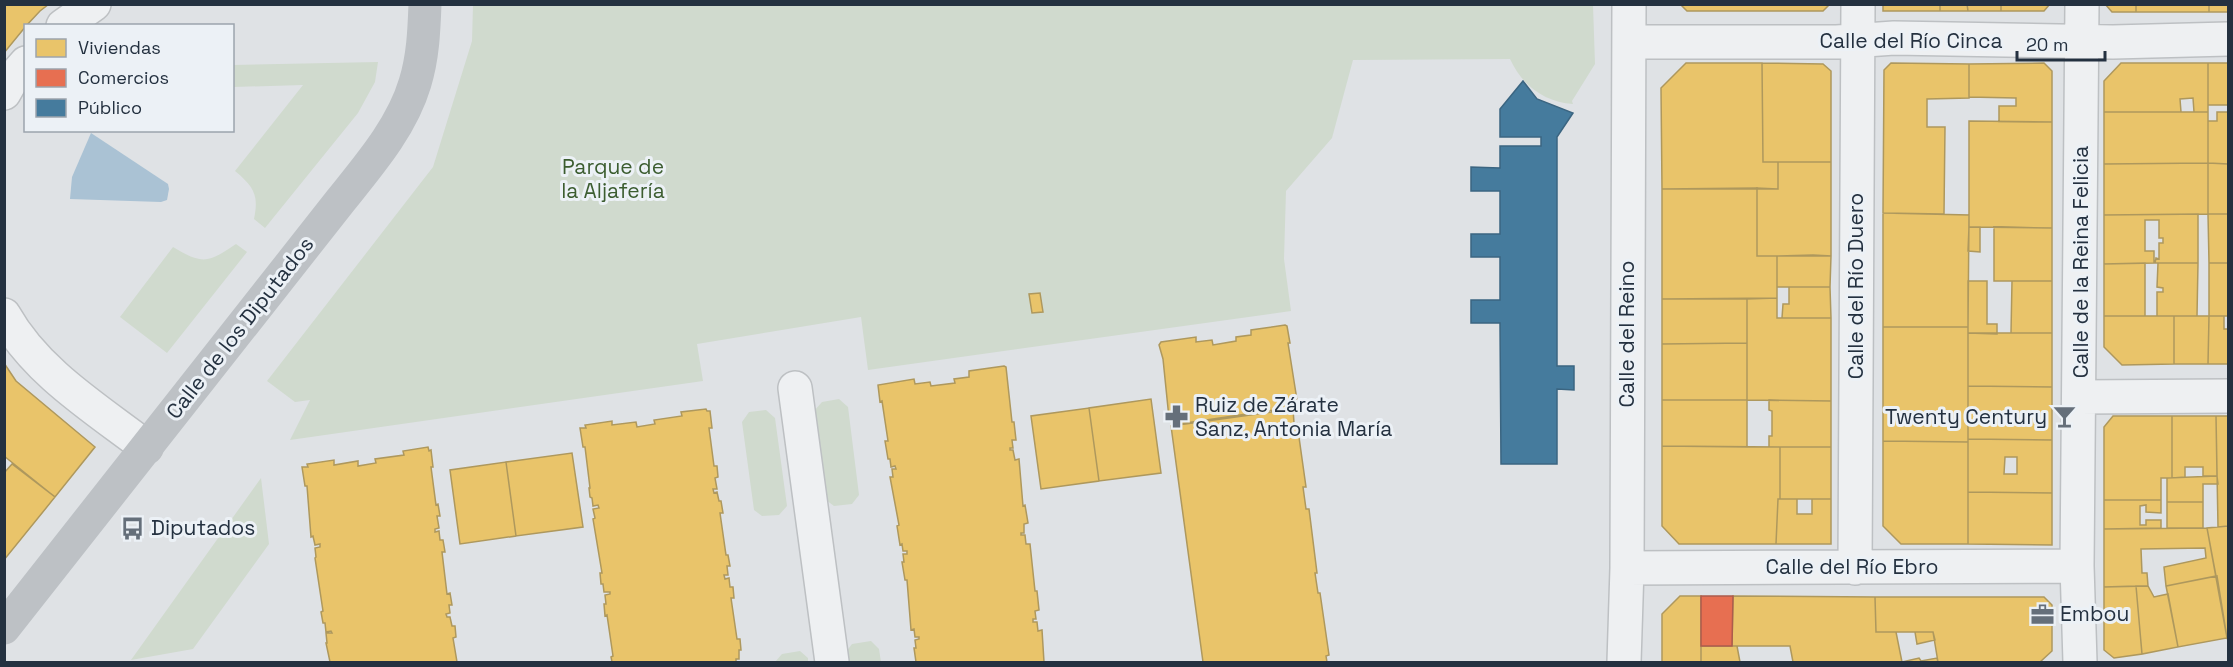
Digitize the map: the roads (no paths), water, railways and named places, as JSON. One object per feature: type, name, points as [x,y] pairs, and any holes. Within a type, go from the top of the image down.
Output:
[{"type":"main road","name":"Calle de los Diputados","points":[[4,628],[363,172],[391,133],[415,84],[423,41],[425,4]]},
{"type":"street","points":[[66,24],[94,4]]},
{"type":"street","name":"Calle del Reino","points":[[1624,663],[1629,4]]},
{"type":"street","name":"Calle del Río Duero","points":[[1855,568],[1858,4]]},
{"type":"street","name":"Calle de la Reina Felicia","points":[[2080,663],[2077,566],[2082,4]]},
{"type":"street","name":"Calle del Río Cinca","points":[[1629,42],[1825,42],[1894,38],[2082,42],[2229,39]]},
{"type":"street","points":[[4,93],[24,65]]},
{"type":"street","points":[[4,315],[34,356],[49,371],[146,447]]},
{"type":"street","points":[[795,388],[832,663]]},
{"type":"street","points":[[2080,397],[2229,396]]},
{"type":"street","name":"Calle del Río Ebro","points":[[1626,568],[2077,566]]},
{"type":"water","points":[[91,133],[168,184],[167,200],[161,202],[70,199],[72,177]]},
{"type":"place","name":"Ruiz de Zárate Sanz, Antonia María","points":[[1177,417]]},
{"type":"place","name":"Twenty Century","points":[[2065,417]]},
{"type":"place","name":"Diputados","points":[[133,528]]},
{"type":"place","name":"Embou","points":[[2042,614]]},
{"type":"park label","name":"Parque de la Aljafería","points":[[613,179]]}]
